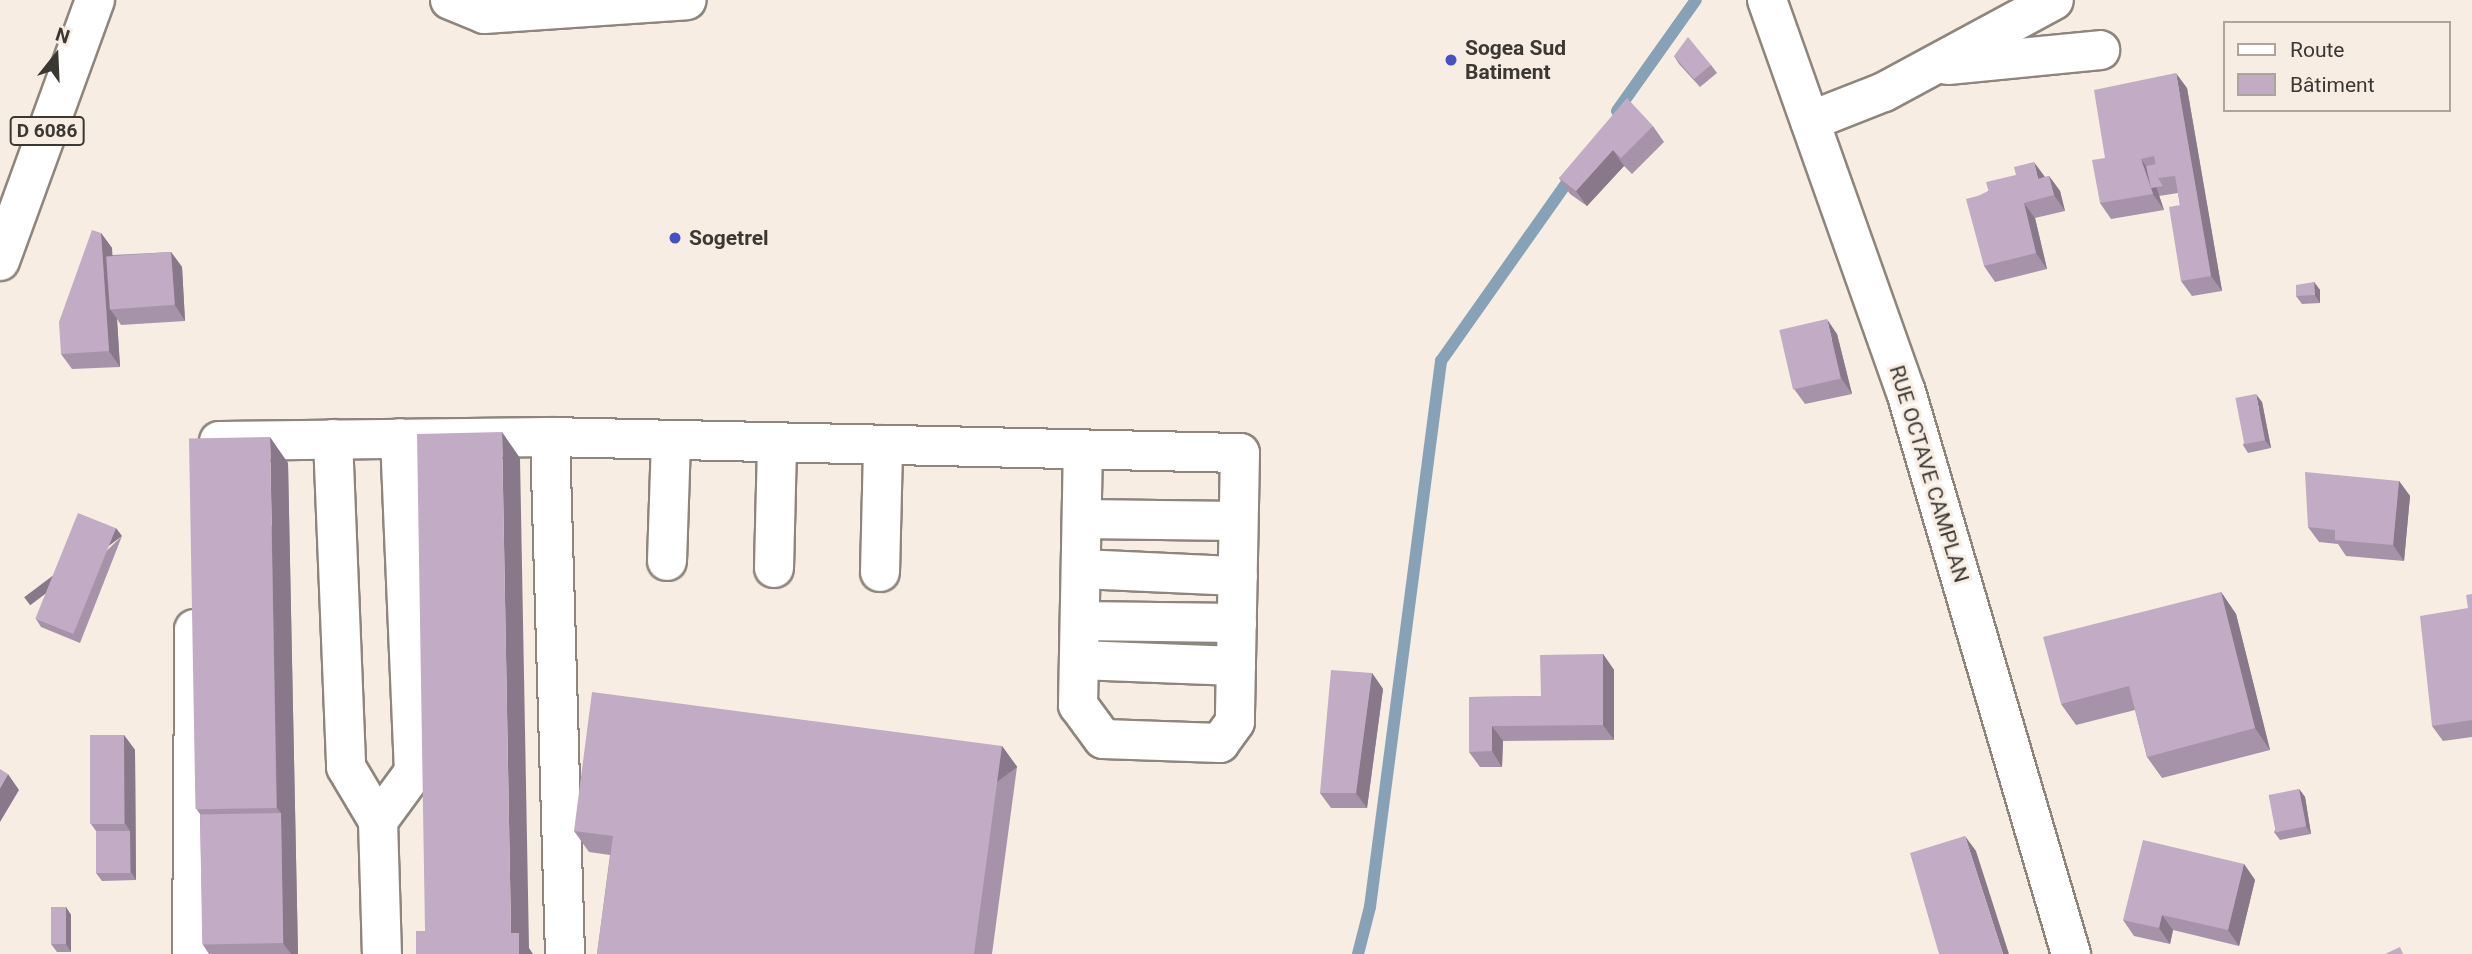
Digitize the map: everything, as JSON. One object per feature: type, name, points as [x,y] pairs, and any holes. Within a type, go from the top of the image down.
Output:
[{"type":"street","name":"D 6086","points":[[0,261],[95,0]]},
{"type":"street","points":[[450,0],[484,14],[687,0]]},
{"type":"street","name":"RUE OCTAVE CAMPLAN","points":[[1767,0],[1906,391],[2071,954]]},
{"type":"street","points":[[1811,121],[1932,66],[2054,0]]},
{"type":"street","points":[[1932,66],[2100,50]]},
{"type":"street","points":[[550,437],[565,954]]},
{"type":"street","points":[[196,469],[196,441],[550,437],[1240,453],[1235,722],[1220,743],[1103,739],[1078,705],[1083,450]]},
{"type":"street","points":[[378,821],[414,772],[400,438]]},
{"type":"street","points":[[333,439],[346,767],[378,821],[382,954]]},
{"type":"street","points":[[667,561],[671,440]]},
{"type":"street","points":[[774,568],[777,443]]},
{"type":"street","points":[[880,572],[883,445]]},
{"type":"street","points":[[1082,519],[1238,521]]},
{"type":"street","points":[[1081,569],[1238,576]]},
{"type":"street","points":[[191,954],[195,593]]},
{"type":"street","points":[[1080,621],[1237,623]]},
{"type":"street","points":[[1079,660],[1236,666]]},
{"type":"building","points":[[1688,37],[1711,65],[1694,79],[1674,56]]},
{"type":"building","points":[[2176,73],[2211,276],[2181,281],[2169,207],[2180,205],[2175,176],[2158,178],[2154,156],[2141,159],[2153,194],[2100,203],[2092,160],[2105,158],[2094,90]]},
{"type":"building","points":[[1627,98],[1653,126],[1621,158],[1613,150],[1576,191],[1559,178]]},
{"type":"building","points":[[2034,162],[2038,179],[2049,176],[2054,195],[2024,203],[2036,253],[1984,266],[1966,199],[1989,193],[1986,182],[2016,175],[2014,167]]},
{"type":"building","points":[[2156,164],[2158,178],[2163,186],[2151,188],[2146,166]]},
{"type":"building","points":[[1988,191],[1989,193],[1970,202]]},
{"type":"building","points":[[92,230],[101,233],[109,351],[61,354],[59,322]]},
{"type":"building","points":[[171,252],[175,305],[110,309],[106,257]]},
{"type":"building","points":[[2314,282],[2315,295],[2296,296],[2296,285]]},
{"type":"building","points":[[1827,319],[1841,378],[1793,389],[1779,330]]},
{"type":"building","points":[[2256,394],[2265,440],[2244,444],[2235,398]]},
{"type":"building","points":[[502,432],[511,933],[519,933],[519,954],[416,954],[416,931],[425,931],[417,434]]},
{"type":"building","points":[[270,437],[276,808],[195,809],[189,438]]},
{"type":"building","points":[[2305,472],[2399,481],[2393,545],[2335,540],[2335,530],[2308,527]]},
{"type":"building","points":[[78,513],[116,528],[73,634],[35,619]]},
{"type":"building","points":[[2221,592],[2255,728],[2147,757],[2129,686],[2061,704],[2043,637]]},
{"type":"building","points":[[2472,594],[2472,720],[2432,726],[2420,616],[2468,608],[2466,595]]},
{"type":"building","points":[[1603,654],[1603,725],[1492,726],[1492,751],[1469,752],[1469,697],[1541,696],[1540,655]]},
{"type":"building","points":[[1331,670],[1372,673],[1356,793],[1320,793]]},
{"type":"building","points":[[592,692],[1002,746],[974,954],[597,954],[613,836],[574,831]]},
{"type":"building","points":[[90,735],[124,735],[124,824],[90,824]]},
{"type":"building","points":[[0,769],[8,774],[0,788]]},
{"type":"building","points":[[2299,789],[2306,826],[2276,832],[2269,795]]},
{"type":"building","points":[[281,813],[283,943],[202,944],[200,814]]},
{"type":"building","points":[[96,831],[130,831],[130,873],[96,873]]},
{"type":"building","points":[[1965,836],[2003,954],[1939,954],[1910,853]]},
{"type":"building","points":[[2143,840],[2244,864],[2228,930],[2162,915],[2159,928],[2123,920]]},
{"type":"building","points":[[51,907],[66,907],[66,944],[51,944]]},
{"type":"building","points":[[2400,947],[2403,954],[2385,954]]},
{"type":"waterway","points":[[1617,111],[1696,0]]},
{"type":"waterway","points":[[1358,954],[1370,907],[1441,361],[1572,175]]},
{"type":"place","name":"Sogea Sud Batiment","points":[[1451,60]]},
{"type":"place","name":"Sogetrel","points":[[675,238]]}]
